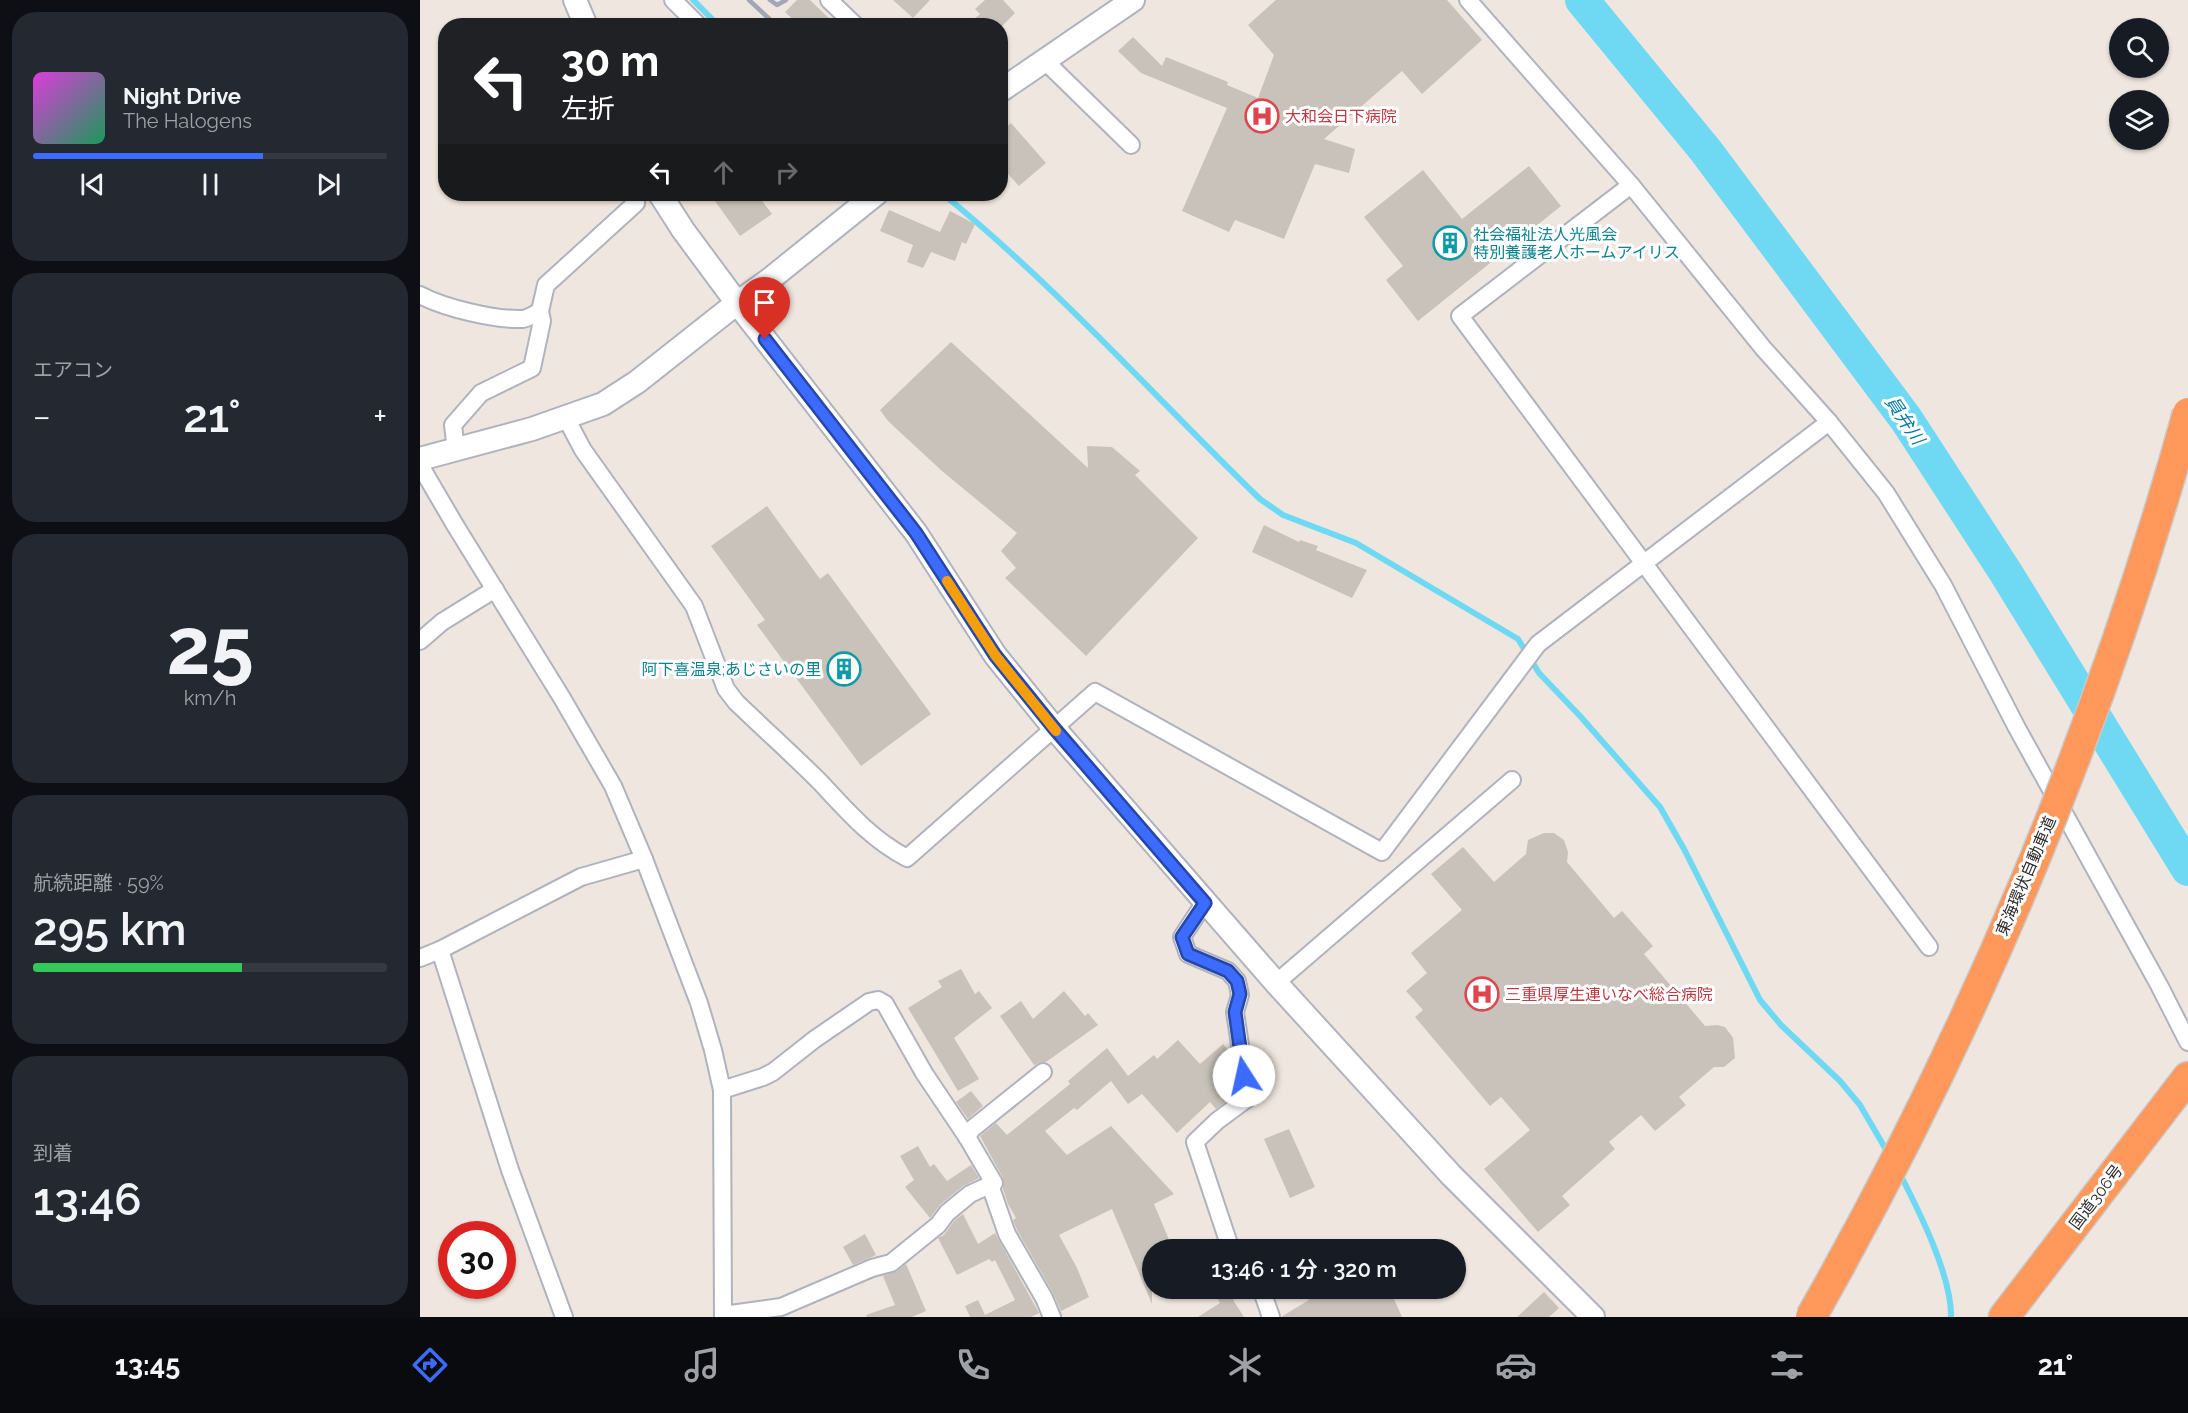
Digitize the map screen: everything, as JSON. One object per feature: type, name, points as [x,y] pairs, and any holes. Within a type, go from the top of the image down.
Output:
[{"type":"highway","name":"東海環状自動車道","points":[[1811,1317],[1849,1251],[1933,1084],[2012,913],[2112,656],[2172,473],[2188,413]]},
{"type":"highway","name":"国道306号","points":[[2012,1306],[2188,1077]]},
{"type":"street","points":[[575,0],[583,18]]},
{"type":"street","points":[[673,0],[691,18]]},
{"type":"street","points":[[829,0],[848,18]]},
{"type":"street","points":[[1008,86],[1133,0]]},
{"type":"street","points":[[1468,0],[1631,185],[1763,348],[1829,422],[1886,494],[1943,585],[2017,728],[2188,1042]]},
{"type":"street","points":[[1045,61],[1131,145]]},
{"type":"street","points":[[1631,185],[1460,316],[1929,946]]},
{"type":"street","points":[[456,450],[453,425],[481,393],[531,368],[542,321],[540,311],[546,285],[636,201]]},
{"type":"street","points":[[664,201],[737,303],[916,533],[995,655],[1054,728],[1276,983],[1485,1211],[1593,1317]]},
{"type":"street","points":[[722,1090],[773,1072],[815,1039],[869,1002],[878,1000],[885,1004],[924,1073],[967,1137],[994,1183],[970,1194],[947,1213],[938,1225],[891,1263],[872,1268],[780,1307],[723,1316],[722,1090],[699,1003],[644,859],[608,776],[424,472],[420,459],[532,429],[603,404],[630,387],[769,280],[865,201]]},
{"type":"street","points":[[420,295],[450,307],[499,317],[525,319],[540,311]]},
{"type":"street","points":[[566,418],[583,450],[693,606],[726,689],[736,702],[819,781],[859,825],[906,858],[1095,692],[1382,852],[1538,644],[1829,422]]},
{"type":"street","points":[[420,641],[442,622],[495,589]]},
{"type":"street","points":[[1276,983],[1512,780]]},
{"type":"street","points":[[420,958],[440,950],[581,877],[644,859]]},
{"type":"street","points":[[1205,903],[1182,937],[1188,954],[1228,971],[1237,981],[1240,994],[1235,1012],[1248,1098],[1217,1121],[1195,1142],[1227,1239]]},
{"type":"street","points":[[440,950],[510,1170],[564,1317]]},
{"type":"street","points":[[967,1137],[972,1129],[1043,1072]]},
{"type":"street","points":[[990,1185],[1007,1234],[1044,1298],[1052,1317]]},
{"type":"street","points":[[1265,1299],[1271,1317]]},
{"type":"building","points":[[797,0],[810,0],[829,18],[791,18],[785,12]]},
{"type":"building","points":[[893,0],[930,0],[913,18]]},
{"type":"building","points":[[985,0],[1003,0],[1015,13],[1008,20],[1008,18],[975,18],[980,14],[975,9]]},
{"type":"building","points":[[1276,0],[1447,0],[1482,40],[1422,94],[1402,71],[1324,139],[1355,149],[1349,173],[1315,164],[1284,239],[1235,220],[1229,232],[1182,211],[1227,108],[1141,73],[1118,51],[1133,37],[1162,66],[1166,57],[1228,82],[1227,85],[1258,98],[1274,55],[1248,25]]},
{"type":"building","points":[[1011,123],[1046,163],[1019,186],[1008,174],[1008,125]]},
{"type":"building","name":"社会福祉法人光風会 特別養護老人ホームアイリス","points":[[1529,166],[1561,206],[1418,321],[1386,280],[1403,266],[1364,217],[1423,170],[1462,219]]},
{"type":"building","points":[[715,201],[762,201],[772,214],[740,236]]},
{"type":"building","points":[[889,210],[940,232],[950,211],[975,224],[966,244],[962,242],[955,261],[931,252],[923,268],[907,262],[913,245],[880,231]]},
{"type":"building","points":[[951,342],[1088,468],[1087,446],[1112,447],[1140,471],[1135,475],[1198,538],[1086,656],[1005,578],[1016,568],[1001,551],[1017,533],[942,471],[888,421],[880,410]]},
{"type":"building","name":"阿下喜温泉;あじさいの里","points":[[767,506],[820,579],[828,573],[931,714],[861,766],[757,625],[765,620],[711,546]]},
{"type":"building","points":[[1264,525],[1299,542],[1300,540],[1318,546],[1316,550],[1367,570],[1352,598],[1252,552]]},
{"type":"building","points":[[1544,833],[1554,833],[1564,840],[1568,852],[1567,862],[1614,918],[1622,911],[1653,946],[1644,954],[1705,1026],[1725,1027],[1733,1038],[1735,1058],[1724,1067],[1714,1067],[1679,1097],[1686,1105],[1655,1131],[1641,1115],[1609,1142],[1615,1149],[1562,1196],[1570,1205],[1538,1232],[1484,1169],[1530,1130],[1501,1097],[1490,1106],[1415,1017],[1423,1010],[1406,991],[1427,973],[1411,953],[1462,910],[1431,874],[1463,847],[1494,882],[1526,854],[1528,840]]},
{"type":"building","points":[[961,969],[975,994],[979,991],[992,1008],[954,1038],[979,1079],[958,1091],[908,1008],[942,987],[938,981]]},
{"type":"building","points":[[1064,991],[1085,1016],[1088,1013],[1098,1025],[1046,1062],[1034,1065],[1000,1016],[1021,1001],[1033,1019]]},
{"type":"building","points":[[1178,1040],[1200,1064],[1223,1044],[1230,1052],[1231,1059],[1219,1070],[1237,1093],[1216,1109],[1210,1102],[1177,1133],[1142,1094],[1128,1104],[1111,1081],[1077,1110],[1074,1108],[1045,1131],[1067,1155],[1111,1126],[1174,1194],[1154,1204],[1169,1239],[1142,1239],[1142,1280],[1112,1209],[1059,1235],[1077,1268],[1089,1297],[1061,1311],[1017,1230],[1013,1220],[1016,1218],[1003,1189],[1003,1178],[980,1136],[996,1123],[1007,1135],[1070,1084],[1068,1081],[1107,1048],[1128,1076],[1154,1055],[1157,1059]]},
{"type":"building","points":[[971,1091],[983,1106],[968,1119],[956,1102]]},
{"type":"building","points":[[1289,1129],[1315,1187],[1290,1198],[1264,1139]]},
{"type":"building","points":[[918,1146],[930,1167],[934,1164],[947,1181],[971,1165],[979,1178],[963,1186],[940,1205],[930,1218],[905,1187],[914,1180],[900,1156]]},
{"type":"building","points":[[963,1214],[978,1244],[995,1233],[1039,1313],[1031,1317],[970,1317],[965,1306],[978,1300],[985,1315],[1015,1300],[995,1260],[992,1262],[989,1259],[957,1275],[938,1238],[944,1235],[955,1220]]},
{"type":"building","points":[[865,1234],[876,1255],[853,1265],[843,1247]]},
{"type":"building","points":[[906,1264],[926,1311],[912,1317],[867,1317],[866,1315],[895,1305],[883,1276],[897,1271]]},
{"type":"building","points":[[1544,1292],[1559,1308],[1549,1317],[1517,1317]]},
{"type":"building","points":[[1218,1299],[1235,1299],[1233,1300],[1244,1317],[1198,1317],[1220,1303]]},
{"type":"building","points":[[1394,1299],[1402,1317],[1281,1317],[1309,1300]]},
{"type":"waterway","points":[[693,0],[711,18]]},
{"type":"waterway","name":"員弁川","points":[[1582,0],[1706,151],[1906,419],[2006,573],[2188,869]]},
{"type":"waterway","points":[[951,201],[1066,304],[1260,499],[1283,515],[1356,543],[1518,639],[1539,673],[1660,807],[1684,849],[1760,1000],[1781,1025],[1840,1081],[1860,1105],[1888,1153]]},
{"type":"waterway","points":[[1899,1172],[1924,1223],[1940,1263],[1950,1301],[1951,1317]]},
{"type":"railway","points":[[749,0],[768,18]]},
{"type":"railway","points":[[770,0],[777,5],[786,0]]},
{"type":"slow traffic","points":[[947,581],[995,655],[1056,731]]},
{"type":"place","name":"大和会日下病院","points":[[1262,116]]},
{"type":"place","name":"社会福祉法人光風会 特別養護老人ホームアイリス","points":[[1450,243]]},
{"type":"place","name":"阿下喜温泉;あじさいの里","points":[[844,669]]},
{"type":"place","name":"三重県厚生連いなべ総合病院","points":[[1482,994]]},
{"type":"route","points":[[765,339],[916,533],[995,655],[1054,728],[1205,903],[1182,937],[1188,954],[1228,971],[1237,981],[1240,994],[1235,1012],[1244,1076]]}]
